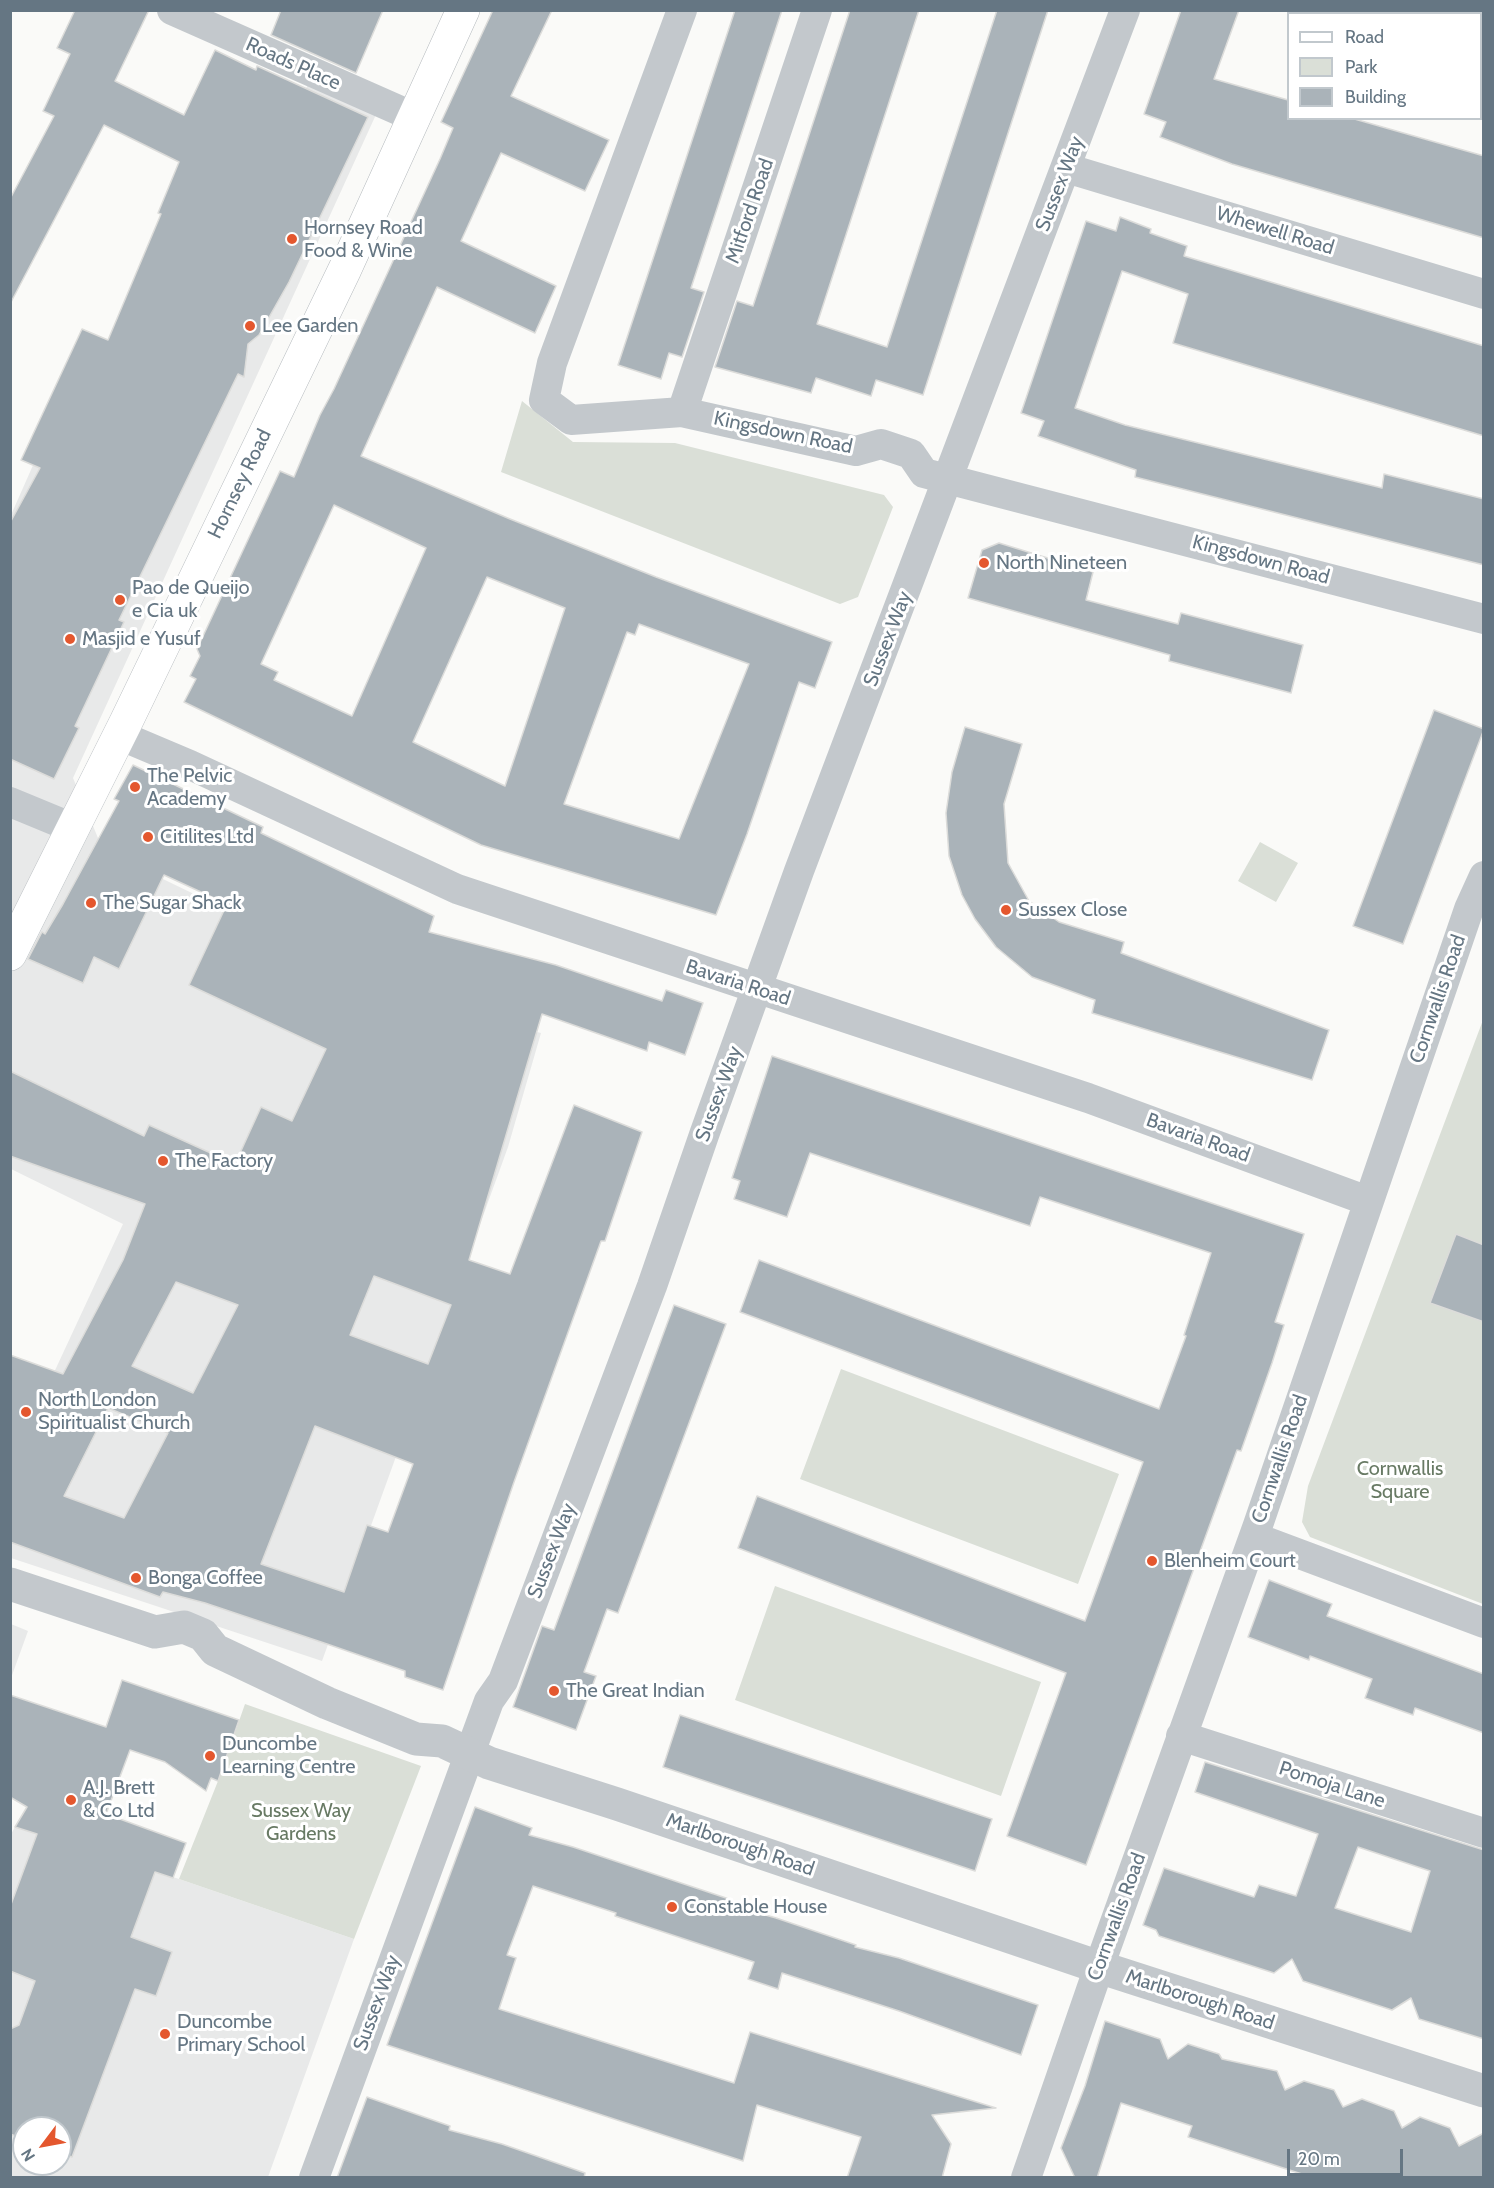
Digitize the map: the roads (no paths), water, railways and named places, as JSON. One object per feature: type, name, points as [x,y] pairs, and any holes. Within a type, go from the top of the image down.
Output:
[{"type":"main road","name":"Hornsey Road","points":[[10,954],[345,269],[463,10]]},
{"type":"street","name":"Roads Place","points":[[172,10],[414,117]]},
{"type":"street","name":"Kingsdown Road","points":[[681,10],[552,363],[544,400],[571,420],[682,412],[856,451],[881,444],[911,454],[924,472],[1484,619]]},
{"type":"street","name":"Mitford Road","points":[[682,412],[817,10]]},
{"type":"street","name":"Sussex Way","points":[[314,2178],[489,1701],[503,1681],[652,1286],[756,989],[1125,10]]},
{"type":"street","name":"Whewell Road","points":[[1066,168],[1484,294]]},
{"type":"street","name":"Bavaria Road","points":[[119,735],[190,765],[457,889],[1088,1098],[1368,1201]]},
{"type":"street","points":[[10,802],[73,828]]},
{"type":"street","name":"Cornwallis Road","points":[[1026,2178],[1181,1736],[1254,1537],[1368,1201],[1476,912],[1484,876]]},
{"type":"street","points":[[1254,1537],[1484,1623]]},
{"type":"street","name":"Marlborough Road","points":[[10,1584],[155,1632],[184,1627],[203,1635],[215,1650],[327,1703],[416,1738],[442,1741],[470,1755],[1099,1967],[1484,2091]]},
{"type":"street","name":"Pomoja Lane","points":[[1181,1736],[1484,1833]]},
{"type":"place","name":"Hornsey Road Food & Wine","points":[[292,239]]},
{"type":"place","name":"Lee Garden","points":[[250,326]]},
{"type":"place","name":"North Nineteen","points":[[984,563]]},
{"type":"place","name":"Pao de Queijo e Cia uk","points":[[120,600]]},
{"type":"place","name":"Masjid e Yusuf","points":[[70,639]]},
{"type":"place","name":"The Pelvic Academy","points":[[135,787]]},
{"type":"place","name":"Citilites Ltd","points":[[148,837]]},
{"type":"place","name":"The Sugar Shack","points":[[91,903]]},
{"type":"place","name":"Sussex Close","points":[[1006,910]]},
{"type":"place","name":"The Factory","points":[[163,1161]]},
{"type":"place","name":"North London Spiritualist Church","points":[[26,1412]]},
{"type":"place","name":"Blenheim Court","points":[[1152,1561]]},
{"type":"place","name":"Bonga Coffee","points":[[136,1578]]},
{"type":"place","name":"The Great Indian","points":[[554,1691]]},
{"type":"place","name":"Duncombe Learning Centre","points":[[210,1756]]},
{"type":"place","name":"A.J. Brett & Co Ltd","points":[[71,1800]]},
{"type":"place","name":"Constable House","points":[[672,1907]]},
{"type":"place","name":"Duncombe Primary School","points":[[165,2034]]},
{"type":"park label","name":"Cornwallis Square","points":[[1400,1480]]},
{"type":"park label","name":"Sussex Way Gardens","points":[[301,1822]]}]
